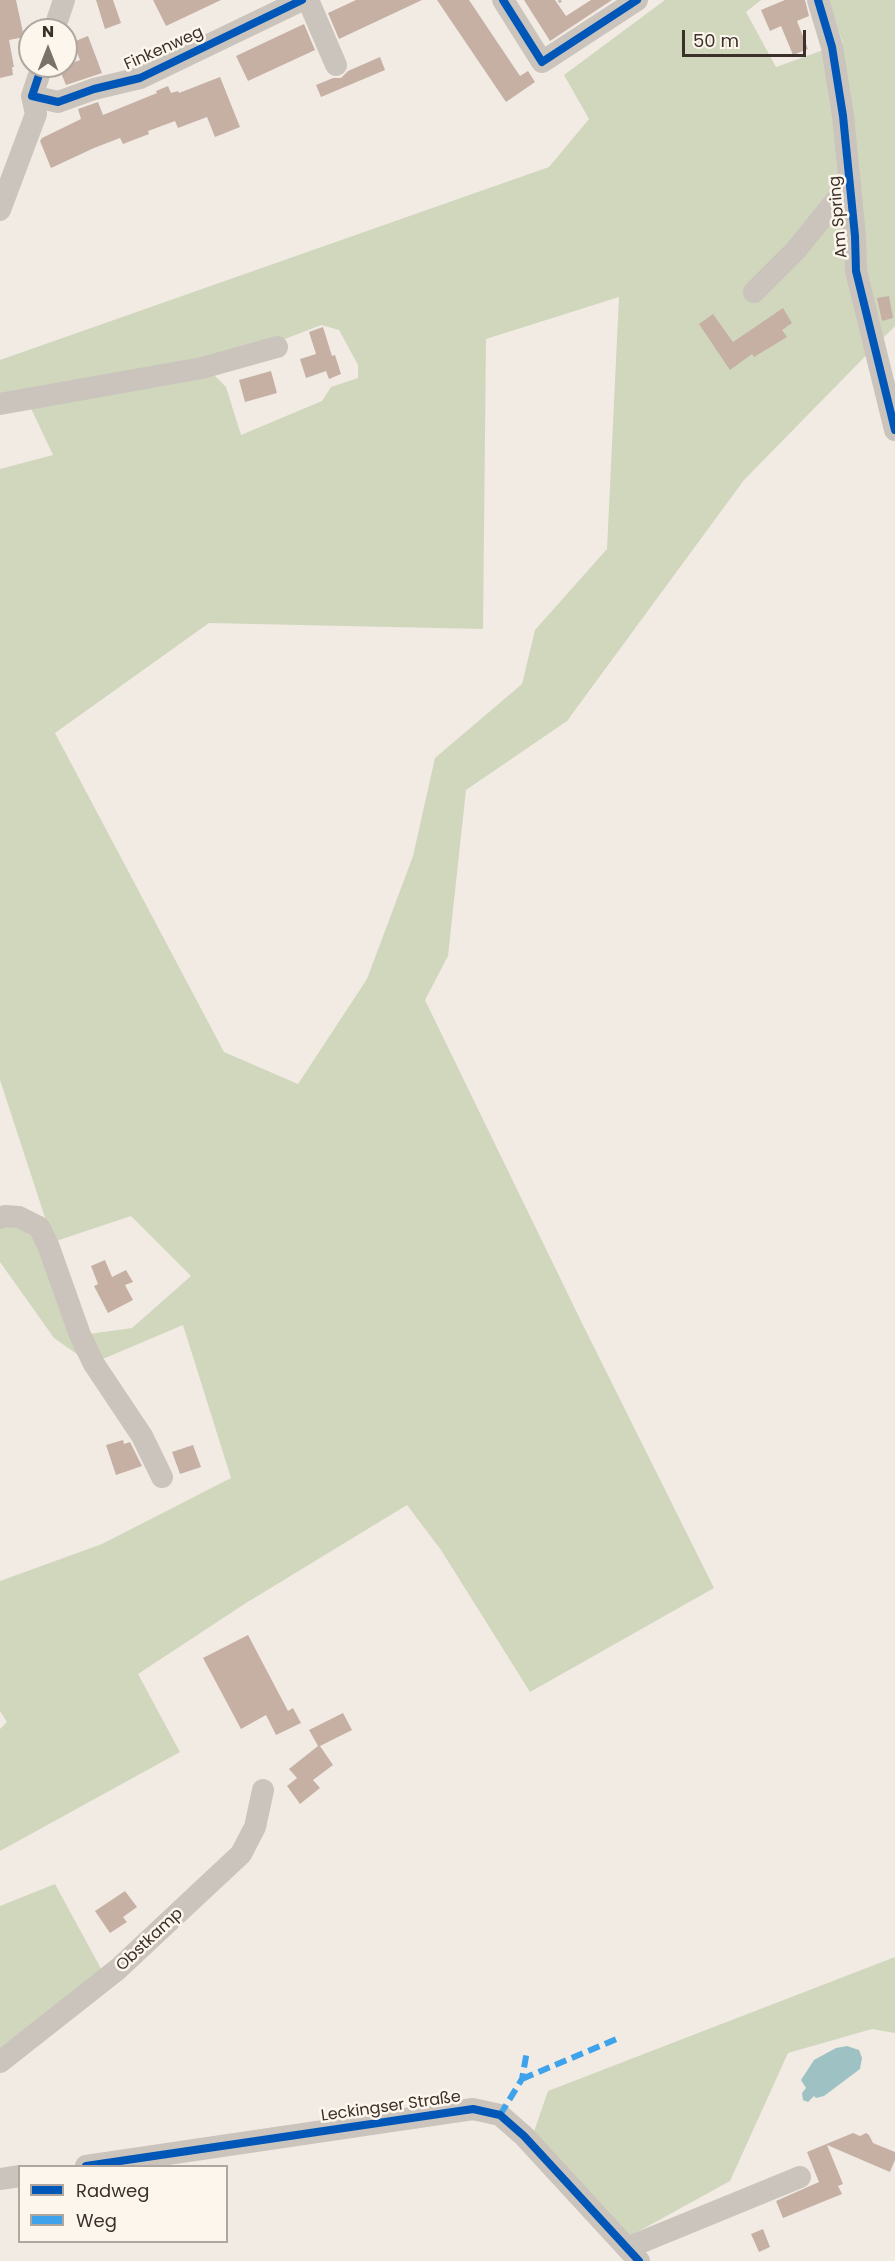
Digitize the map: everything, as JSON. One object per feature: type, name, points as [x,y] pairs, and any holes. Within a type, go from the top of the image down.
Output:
[{"type":"street","points":[[58,18],[64,0]]},
{"type":"street","name":"Finkenweg","points":[[32,96],[58,102],[94,89],[140,78],[302,0]]},
{"type":"street","points":[[308,0],[336,65]]},
{"type":"street","points":[[503,0],[542,62],[637,0]]},
{"type":"street","name":"Am Spring","points":[[818,0],[832,47],[843,116],[855,236],[856,271],[895,430]]},
{"type":"street","points":[[0,210],[36,114],[32,96],[38,78]]},
{"type":"street","points":[[754,292],[796,250],[850,183]]},
{"type":"street","points":[[0,404],[202,368],[277,347]]},
{"type":"street","points":[[0,1218],[20,1217],[39,1227],[48,1245],[80,1335],[94,1364],[142,1436],[162,1477]]},
{"type":"street","name":"Obstkamp","points":[[0,2062],[118,1970],[242,1854],[255,1827],[263,1790]]},
{"type":"street","name":"Leckingser Straße","points":[[94,2165],[473,2109],[500,2115],[524,2136],[633,2255]]},
{"type":"street","points":[[0,2179],[18,2176]]},
{"type":"street","points":[[633,2255],[800,2176]]},
{"type":"green space","points":[[665,0],[761,0],[746,12],[776,67],[843,43],[828,0],[895,0],[895,326],[744,480],[567,721],[466,790],[448,956],[425,1000],[714,1588],[530,1692],[441,1550],[407,1505],[246,1603],[138,1674],[180,1752],[0,1851],[0,1729],[7,1722],[0,1711],[0,1581],[102,1544],[231,1478],[183,1325],[91,1364],[54,1338],[0,1262],[0,1223],[6,1221],[37,1238],[74,1336],[132,1328],[191,1276],[131,1216],[53,1242],[0,1080],[0,469],[53,455],[28,402],[0,403],[0,360],[549,167],[589,119],[564,75]],"holes":[[[619,297],[607,549],[535,630],[522,684],[435,758],[413,856],[367,979],[298,1084],[224,1052],[55,733],[209,623],[483,629],[486,339]],[[321,325],[339,330],[358,365],[358,378],[331,387],[322,401],[241,435],[226,387],[208,369]]]},
{"type":"green space","points":[[55,1884],[105,1976],[0,2057],[0,1906]]},
{"type":"green space","points":[[895,1957],[895,2033],[872,2029],[788,2053],[730,2181],[630,2236],[529,2146],[548,2091]]},
{"type":"water","points":[[847,2046],[859,2050],[862,2058],[860,2069],[824,2096],[816,2098],[814,2096],[808,2102],[803,2100],[802,2093],[806,2088],[801,2080],[814,2060],[836,2048]]},
{"type":"building","points":[[0,0],[16,0],[20,18],[18,18],[18,38],[9,40],[14,67],[12,67],[13,75],[0,78]]},
{"type":"building","points":[[96,0],[113,0],[121,23],[105,29]]},
{"type":"building","points":[[153,0],[221,0],[166,26]]},
{"type":"building","points":[[356,0],[422,0],[339,39],[328,13]]},
{"type":"building","points":[[437,0],[469,0],[520,76],[528,71],[535,82],[506,102]]},
{"type":"building","points":[[524,0],[555,0],[566,16],[591,0],[612,0],[550,41]]},
{"type":"building","points":[[785,0],[805,0],[809,16],[797,21],[808,49],[793,55],[781,26],[770,31],[761,10]]},
{"type":"building","points":[[304,24],[315,50],[248,81],[236,56]]},
{"type":"building","points":[[88,36],[102,73],[66,85],[63,78],[78,78],[78,61],[80,60],[78,40]]},
{"type":"building","points":[[380,57],[385,70],[321,97],[316,85],[333,78],[341,78],[348,71]]},
{"type":"building","points":[[220,77],[240,127],[215,137],[207,117],[178,128],[175,121],[123,144],[120,138],[51,168],[40,141],[81,119],[78,109],[98,102],[103,115],[157,93],[156,91],[168,86],[171,93],[178,91],[179,93]]},
{"type":"building","points":[[889,296],[893,318],[882,321],[877,298]]},
{"type":"building","points":[[783,308],[792,323],[782,330],[787,337],[754,357],[752,354],[730,370],[699,324],[713,314],[733,342]]},
{"type":"building","points":[[323,327],[332,356],[335,355],[341,374],[329,379],[326,371],[306,378],[300,359],[316,354],[309,332]]},
{"type":"building","points":[[271,371],[277,393],[245,402],[239,380]]},
{"type":"building","points":[[105,1260],[112,1277],[126,1270],[133,1282],[125,1285],[133,1300],[108,1313],[94,1286],[98,1284],[91,1266]]},
{"type":"building","points":[[123,1440],[124,1444],[130,1442],[142,1466],[116,1475],[106,1445]]},
{"type":"building","points":[[193,1445],[201,1467],[180,1474],[172,1452]]},
{"type":"building","points":[[248,1635],[288,1711],[293,1708],[301,1723],[276,1735],[266,1715],[241,1729],[203,1658]]},
{"type":"building","points":[[343,1713],[352,1730],[320,1746],[333,1765],[313,1780],[320,1788],[300,1804],[287,1786],[297,1778],[289,1769],[318,1746],[309,1730]]},
{"type":"building","points":[[125,1891],[137,1907],[123,1917],[127,1922],[110,1933],[95,1911]]},
{"type":"building","points":[[853,2133],[860,2136],[866,2133],[873,2143],[895,2152],[895,2160],[890,2172],[827,2145],[843,2184],[838,2186],[842,2194],[783,2218],[776,2201],[819,2182],[807,2152]]},
{"type":"building","points":[[763,2229],[770,2247],[759,2252],[751,2234]]},
{"type":"marked path","points":[[522,2079],[619,2038]]},
{"type":"marked path","points":[[500,2115],[522,2079],[527,2051]]},
{"type":"cycle path","points":[[38,78],[32,96],[58,102],[94,89],[140,78],[302,0]]},
{"type":"cycle path","points":[[503,0],[542,62],[637,0]]},
{"type":"cycle path","points":[[818,0],[832,47],[843,116],[855,236],[856,271],[895,430]]},
{"type":"cycle path","points":[[93,2165],[473,2109],[500,2115],[524,2136],[639,2261]]}]
